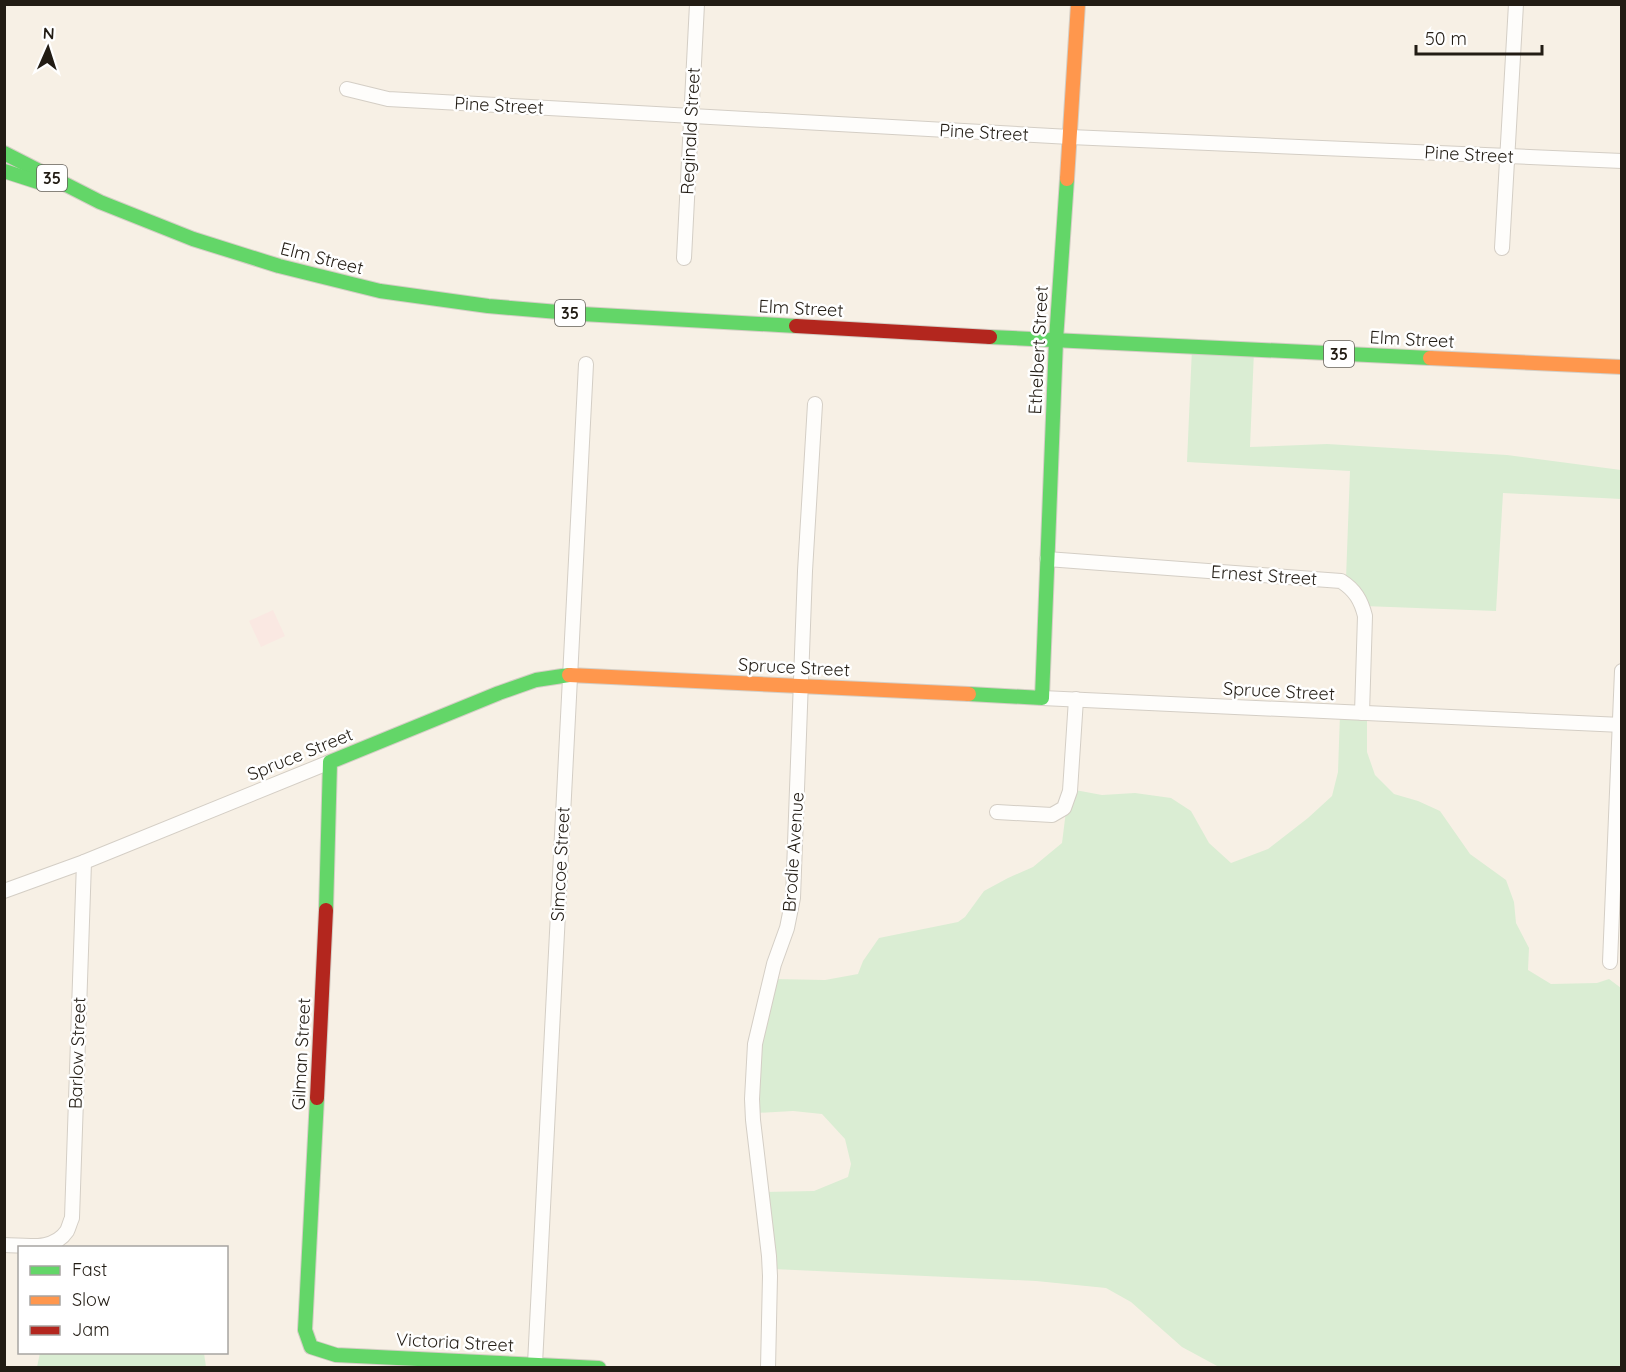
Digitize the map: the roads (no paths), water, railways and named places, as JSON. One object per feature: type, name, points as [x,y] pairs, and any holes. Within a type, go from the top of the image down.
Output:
[{"type":"street","name":"Reginald Street","points":[[684,258],[697,4]]},
{"type":"street","name":"Ethelbert Street","points":[[1041,698],[1056,340],[1078,4]]},
{"type":"street","points":[[1502,248],[1516,4]]},
{"type":"street","name":"Pine Street","points":[[347,89],[388,99],[1070,136],[1622,161]]},
{"type":"street","name":"Elm Street","points":[[4,153],[100,202],[193,239],[268,263],[380,291],[488,306],[582,314],[1056,340],[1622,367]]},
{"type":"street","points":[[4,171],[100,202]]},
{"type":"street","name":"Simcoe Street","points":[[535,1364],[586,364]]},
{"type":"street","name":"Brodie Avenue","points":[[768,1368],[770,1276],[753,1120],[755,1044],[793,898],[805,571],[815,404]]},
{"type":"street","name":"Ernest Street","points":[[1047,559],[1341,581],[1351,587],[1361,602],[1365,616],[1362,713]]},
{"type":"street","points":[[1610,962],[1622,671]]},
{"type":"street","name":"Spruce Street","points":[[4,891],[84,862],[499,693],[536,680],[570,675],[1620,725]]},
{"type":"street","points":[[997,812],[1052,815],[1064,808],[1070,791],[1076,699]]},
{"type":"street","name":"Gilman Street","points":[[311,1347],[305,1330],[326,915],[330,762]]},
{"type":"street","name":"Barlow Street","points":[[4,1245],[46,1246],[66,1232],[72,1218],[84,862]]},
{"type":"street","name":"Victoria Street","points":[[311,1347],[336,1355],[599,1368]]}]
